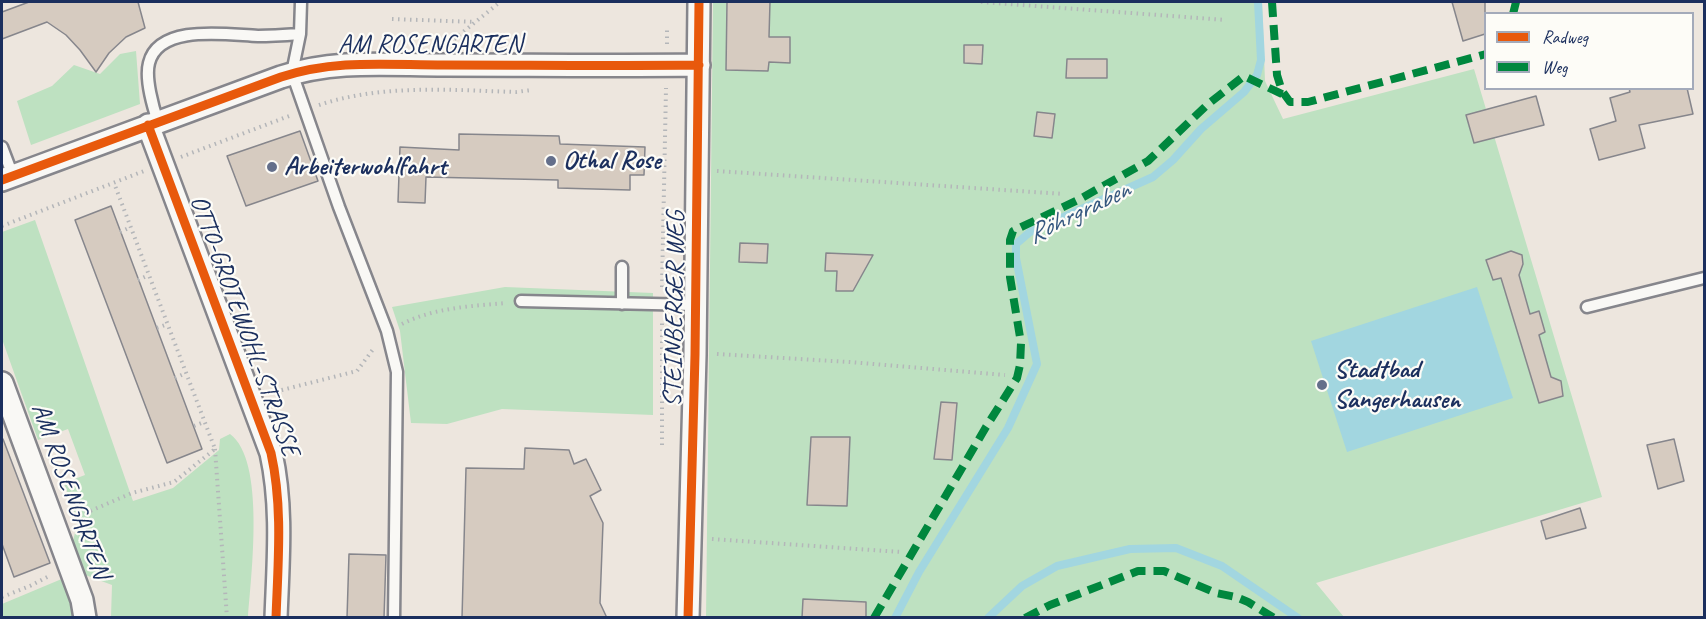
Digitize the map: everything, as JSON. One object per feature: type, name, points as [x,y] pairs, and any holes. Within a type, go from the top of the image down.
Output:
[{"type":"street","name":"STEINBERGER WEG","points":[[688,618],[699,170],[699,2]]},
{"type":"street","name":"AM ROSENGARTEN","points":[[7,178],[292,73],[346,63],[699,65]]},
{"type":"street","name":"OTTO-GROTEWOHL-STRASSE","points":[[153,124],[271,453],[278,483],[279,508],[276,618]]},
{"type":"street","name":"AM ROSENGARTEN","points":[[2,383],[70,565],[82,600],[85,618]]},
{"type":"lane","name":"AM ROSENGARTEN","points":[[292,73],[300,34],[301,2]]},
{"type":"lane","points":[[153,124],[148,68],[151,57],[158,48],[183,37],[203,32],[258,36],[300,34]]},
{"type":"lane","points":[[292,73],[339,207],[387,331],[397,372],[394,618]]},
{"type":"lane","points":[[2,147],[7,178]]},
{"type":"lane","points":[[622,267],[622,303]]},
{"type":"lane","points":[[1587,307],[1704,278]]},
{"type":"lane","points":[[521,301],[696,305]]},
{"type":"path","points":[[452,50],[452,41],[500,2]]},
{"type":"path","points":[[981,2],[1226,20]]},
{"type":"path","points":[[392,19],[476,22]]},
{"type":"path","points":[[662,446],[666,86]]},
{"type":"path","points":[[699,170],[1064,194]]},
{"type":"path","points":[[114,183],[215,449],[227,618]]},
{"type":"path","points":[[120,232],[131,227]]},
{"type":"path","points":[[138,279],[149,275]]},
{"type":"path","points":[[157,328],[168,324]]},
{"type":"path","points":[[695,355],[719,354],[849,362],[1005,375]]},
{"type":"path","points":[[176,378],[186,373]]},
{"type":"path","points":[[194,426],[204,422]]},
{"type":"path","points":[[55,527],[132,494],[174,482],[215,449]]},
{"type":"path","points":[[691,537],[901,552]]},
{"type":"path","points":[[2,597],[30,586],[70,565]]},
{"type":"green space","points":[[713,2],[1262,2],[1265,81],[1283,119],[1474,69],[1602,497],[1316,583],[1344,617],[706,618]]},
{"type":"green space","points":[[136,51],[140,104],[31,145],[17,101],[52,86],[74,65],[100,74],[120,54]]},
{"type":"green space","points":[[35,220],[133,501],[173,488],[219,450],[220,439],[230,434],[241,448],[248,468],[254,520],[248,617],[111,617],[112,585],[80,573],[71,548],[78,522],[64,483],[85,475],[68,429],[38,440],[2,339],[2,232]]},
{"type":"green space","points":[[505,287],[653,293],[653,415],[502,409],[447,424],[411,423],[400,331],[392,307]]},
{"type":"green space","points":[[64,578],[74,607],[74,617],[2,618],[2,604]]},
{"type":"water","points":[[1477,287],[1513,398],[1347,452],[1311,341]]},
{"type":"building","points":[[29,2],[138,2],[145,28],[126,37],[109,53],[96,72],[66,35],[47,22],[2,39],[2,12]]},
{"type":"building","points":[[727,2],[770,2],[769,37],[790,37],[790,63],[769,62],[768,71],[726,70]]},
{"type":"building","points":[[1452,2],[1485,2],[1484,34],[1463,41]]},
{"type":"building","points":[[964,45],[983,45],[982,64],[964,63]]},
{"type":"building","points":[[1067,59],[1107,59],[1107,78],[1066,78]]},
{"type":"building","points":[[1630,90],[1687,90],[1693,114],[1639,125],[1645,148],[1599,160],[1590,129],[1616,121],[1610,98],[1630,92]]},
{"type":"building","points":[[1536,96],[1544,125],[1474,143],[1466,115]]},
{"type":"building","points":[[1037,112],[1055,114],[1052,138],[1034,136]]},
{"type":"building","name":"Arbeiterwohlfahrt","points":[[300,131],[318,181],[246,206],[227,156]]},
{"type":"building","name":"Othal Rose","points":[[459,134],[559,136],[560,144],[645,147],[644,175],[630,175],[630,190],[558,188],[558,180],[426,177],[425,203],[398,202],[400,147],[459,150]]},
{"type":"building","points":[[111,206],[202,449],[167,463],[75,220]]},
{"type":"building","points":[[740,243],[768,244],[767,263],[739,262]]},
{"type":"building","points":[[1511,251],[1522,255],[1523,264],[1519,275],[1530,314],[1539,311],[1545,332],[1539,335],[1551,377],[1561,381],[1563,396],[1539,403],[1501,278],[1493,280],[1486,260]]},
{"type":"building","points":[[826,253],[873,255],[853,291],[836,291],[837,271],[825,271]]},
{"type":"building","points":[[941,402],[957,403],[952,460],[934,459]]},
{"type":"building","points":[[811,437],[850,437],[847,506],[807,505]]},
{"type":"building","points":[[3,439],[50,563],[14,577],[2,544]]},
{"type":"building","points":[[1674,439],[1684,481],[1658,489],[1647,445]]},
{"type":"building","points":[[525,448],[569,450],[574,464],[586,459],[601,490],[590,496],[603,523],[600,603],[607,618],[462,618],[466,468],[524,469]]},
{"type":"building","points":[[1580,508],[1586,528],[1546,539],[1541,521]]},
{"type":"building","points":[[349,554],[386,555],[384,618],[347,618]]},
{"type":"building","points":[[803,599],[866,602],[866,618],[802,618]]},
{"type":"waterway","name":"Röhrgraben","points":[[895,618],[919,572],[1008,428],[1037,364],[1016,258],[1016,244],[1030,232],[1153,177],[1173,160],[1201,129],[1244,92],[1257,75],[1261,60],[1258,2]]},
{"type":"waterway","name":"Röhrgraben","points":[[988,618],[1022,586],[1057,566],[1130,549],[1176,548],[1222,566],[1298,618]]},
{"type":"marked path","points":[[1272,2],[1277,75],[1282,91],[1290,102],[1308,102],[1484,55]]},
{"type":"marked path","points":[[1514,12],[1516,2]]},
{"type":"marked path","points":[[874,618],[1017,378],[1021,343],[1010,277],[1010,240],[1013,231],[1078,200],[1148,161],[1207,105],[1244,76],[1286,96]]},
{"type":"marked path","points":[[1025,618],[1050,605],[1138,571],[1164,571],[1216,593],[1248,602],[1274,618]]},
{"type":"cycle path","points":[[688,618],[695,355],[699,2]]},
{"type":"cycle path","points":[[2,180],[301,71],[342,65],[382,64],[699,65]]},
{"type":"cycle path","points":[[148,125],[271,453],[278,514],[276,618]]},
{"type":"place","name":"Othal Rose","points":[[551,161]]},
{"type":"place","name":"Arbeiterwohlfahrt","points":[[272,167]]},
{"type":"place","name":"Stadtbad Sangerhausen","points":[[1322,385]]}]
